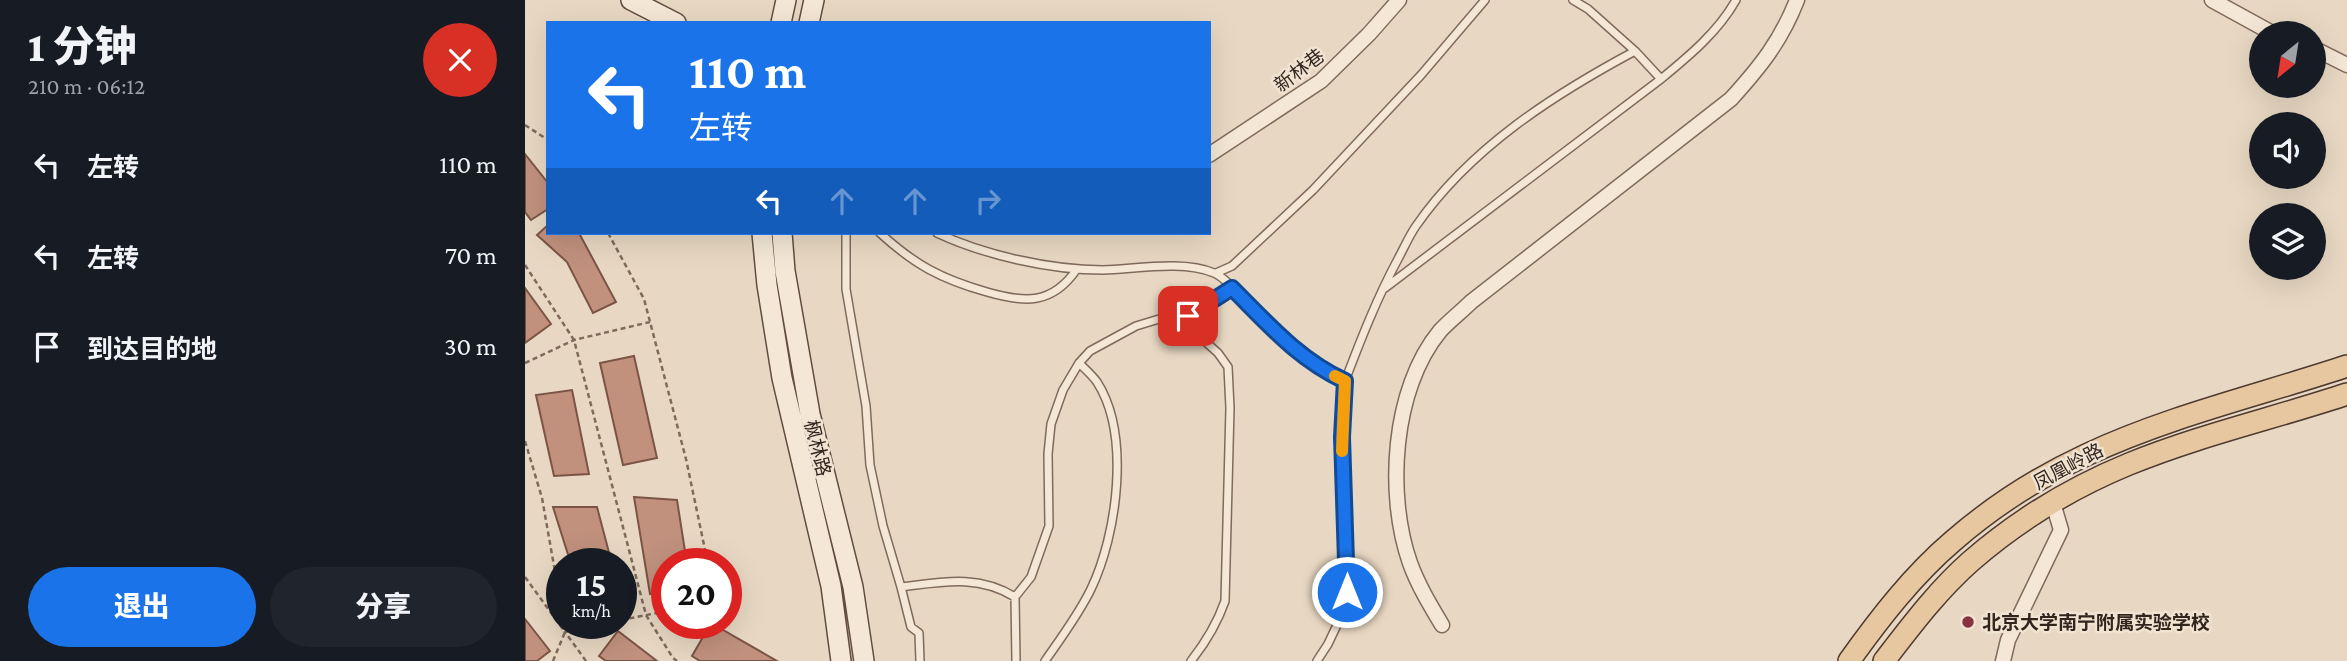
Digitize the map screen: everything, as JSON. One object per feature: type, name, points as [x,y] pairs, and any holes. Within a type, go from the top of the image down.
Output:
[{"type":"main road","points":[[631,0],[672,21]]},
{"type":"main road","points":[[781,21],[786,0]]},
{"type":"main road","points":[[809,21],[814,0]]},
{"type":"main road","name":"枫林路","points":[[762,235],[782,378],[831,586],[841,661]]},
{"type":"main road","name":"枫林路","points":[[782,235],[785,271],[807,400],[853,587],[864,661]]},
{"type":"main road","name":"凤凰岭路","points":[[1849,661],[1905,590],[1952,541],[2048,475],[2085,455],[2162,424],[2347,366]]},
{"type":"main road","name":"凤凰岭路","points":[[1884,661],[1933,600],[1971,561],[2053,503],[2099,478],[2160,453],[2347,394]]},
{"type":"street","name":"新林巷","points":[[1211,154],[1321,81],[1399,0]]},
{"type":"street","points":[[1442,625],[1423,594],[1410,563],[1401,530],[1397,445],[1406,402],[1417,369],[1439,332],[1471,302],[1731,99],[1761,65],[1783,33],[1797,0]]},
{"type":"street","points":[[2212,0],[2250,21]]},
{"type":"street","points":[[2326,54],[2347,65]]},
{"type":"street","points":[[2003,661],[2008,640],[2061,530],[2053,503]]},
{"type":"lane","points":[[1216,273],[1232,266],[1313,190],[1421,75],[1485,0]]},
{"type":"lane","points":[[1573,0],[1588,9],[1635,51],[1661,79]]},
{"type":"lane","points":[[1382,290],[1691,55],[1736,0]]},
{"type":"lane","points":[[1317,661],[1346,606],[1348,578],[1342,437],[1345,381],[1382,290],[1415,228],[1444,189],[1475,157],[1559,93],[1635,51]]},
{"type":"lane","points":[[846,235],[846,289],[866,406],[870,465],[883,526],[911,627],[919,633],[920,661]]},
{"type":"lane","points":[[882,235],[901,252],[957,285],[1013,299],[1032,300],[1049,295],[1067,283],[1077,269]]},
{"type":"lane","points":[[941,235],[962,245],[1037,263],[1077,269],[1156,266],[1216,273],[1282,338],[1318,368],[1345,381]]},
{"type":"lane","points":[[1016,661],[1015,597],[1031,577],[1049,526],[1048,454],[1051,424],[1063,390],[1079,363],[1090,351],[1136,326],[1169,316],[1188,316],[1232,288]]},
{"type":"lane","points":[[1188,316],[1199,336],[1218,353],[1228,368],[1230,408],[1224,601],[1219,619],[1191,661]]},
{"type":"lane","points":[[1045,661],[1091,589],[1106,549],[1118,462],[1108,405],[1096,381],[1079,363]]},
{"type":"lane","points":[[901,587],[973,581],[998,587],[1015,597]]},
{"type":"path","points":[[525,125],[546,138]]},
{"type":"path","points":[[609,235],[644,299],[686,459],[705,548]]},
{"type":"path","points":[[525,265],[574,340],[646,615],[677,661]]},
{"type":"path","points":[[525,363],[574,340],[650,322]]},
{"type":"path","points":[[525,441],[542,498],[551,548]]},
{"type":"path","points":[[525,577],[546,606]]},
{"type":"path","points":[[637,617],[651,614]]},
{"type":"path","points":[[553,661],[562,639]]},
{"type":"path","points":[[570,639],[586,661]]},
{"type":"building","points":[[525,154],[546,180],[546,210],[531,220],[525,212]]},
{"type":"building","points":[[546,227],[546,235],[580,235],[616,302],[593,313],[567,262],[537,235]]},
{"type":"building","points":[[525,288],[551,324],[525,343]]},
{"type":"building","points":[[634,356],[657,458],[623,465],[600,363]]},
{"type":"building","points":[[572,390],[589,474],[554,476],[536,395]]},
{"type":"building","points":[[634,497],[677,500],[684,548],[651,548],[650,594]]},
{"type":"building","points":[[553,507],[597,507],[608,548],[566,548]]},
{"type":"building","points":[[525,619],[550,651],[537,661],[525,661]]},
{"type":"building","points":[[612,639],[628,639],[657,661],[606,661],[599,656]]},
{"type":"building","points":[[702,639],[739,639],[777,661],[700,661],[692,656]]},
{"type":"slow traffic","points":[[1335,376],[1345,381],[1342,451]]},
{"type":"place","name":"北京大学南宁附属实验学校","points":[[1968,622]]},
{"type":"route","points":[[1188,316],[1232,288],[1282,338],[1318,368],[1345,381],[1342,458],[1347,592]]}]
